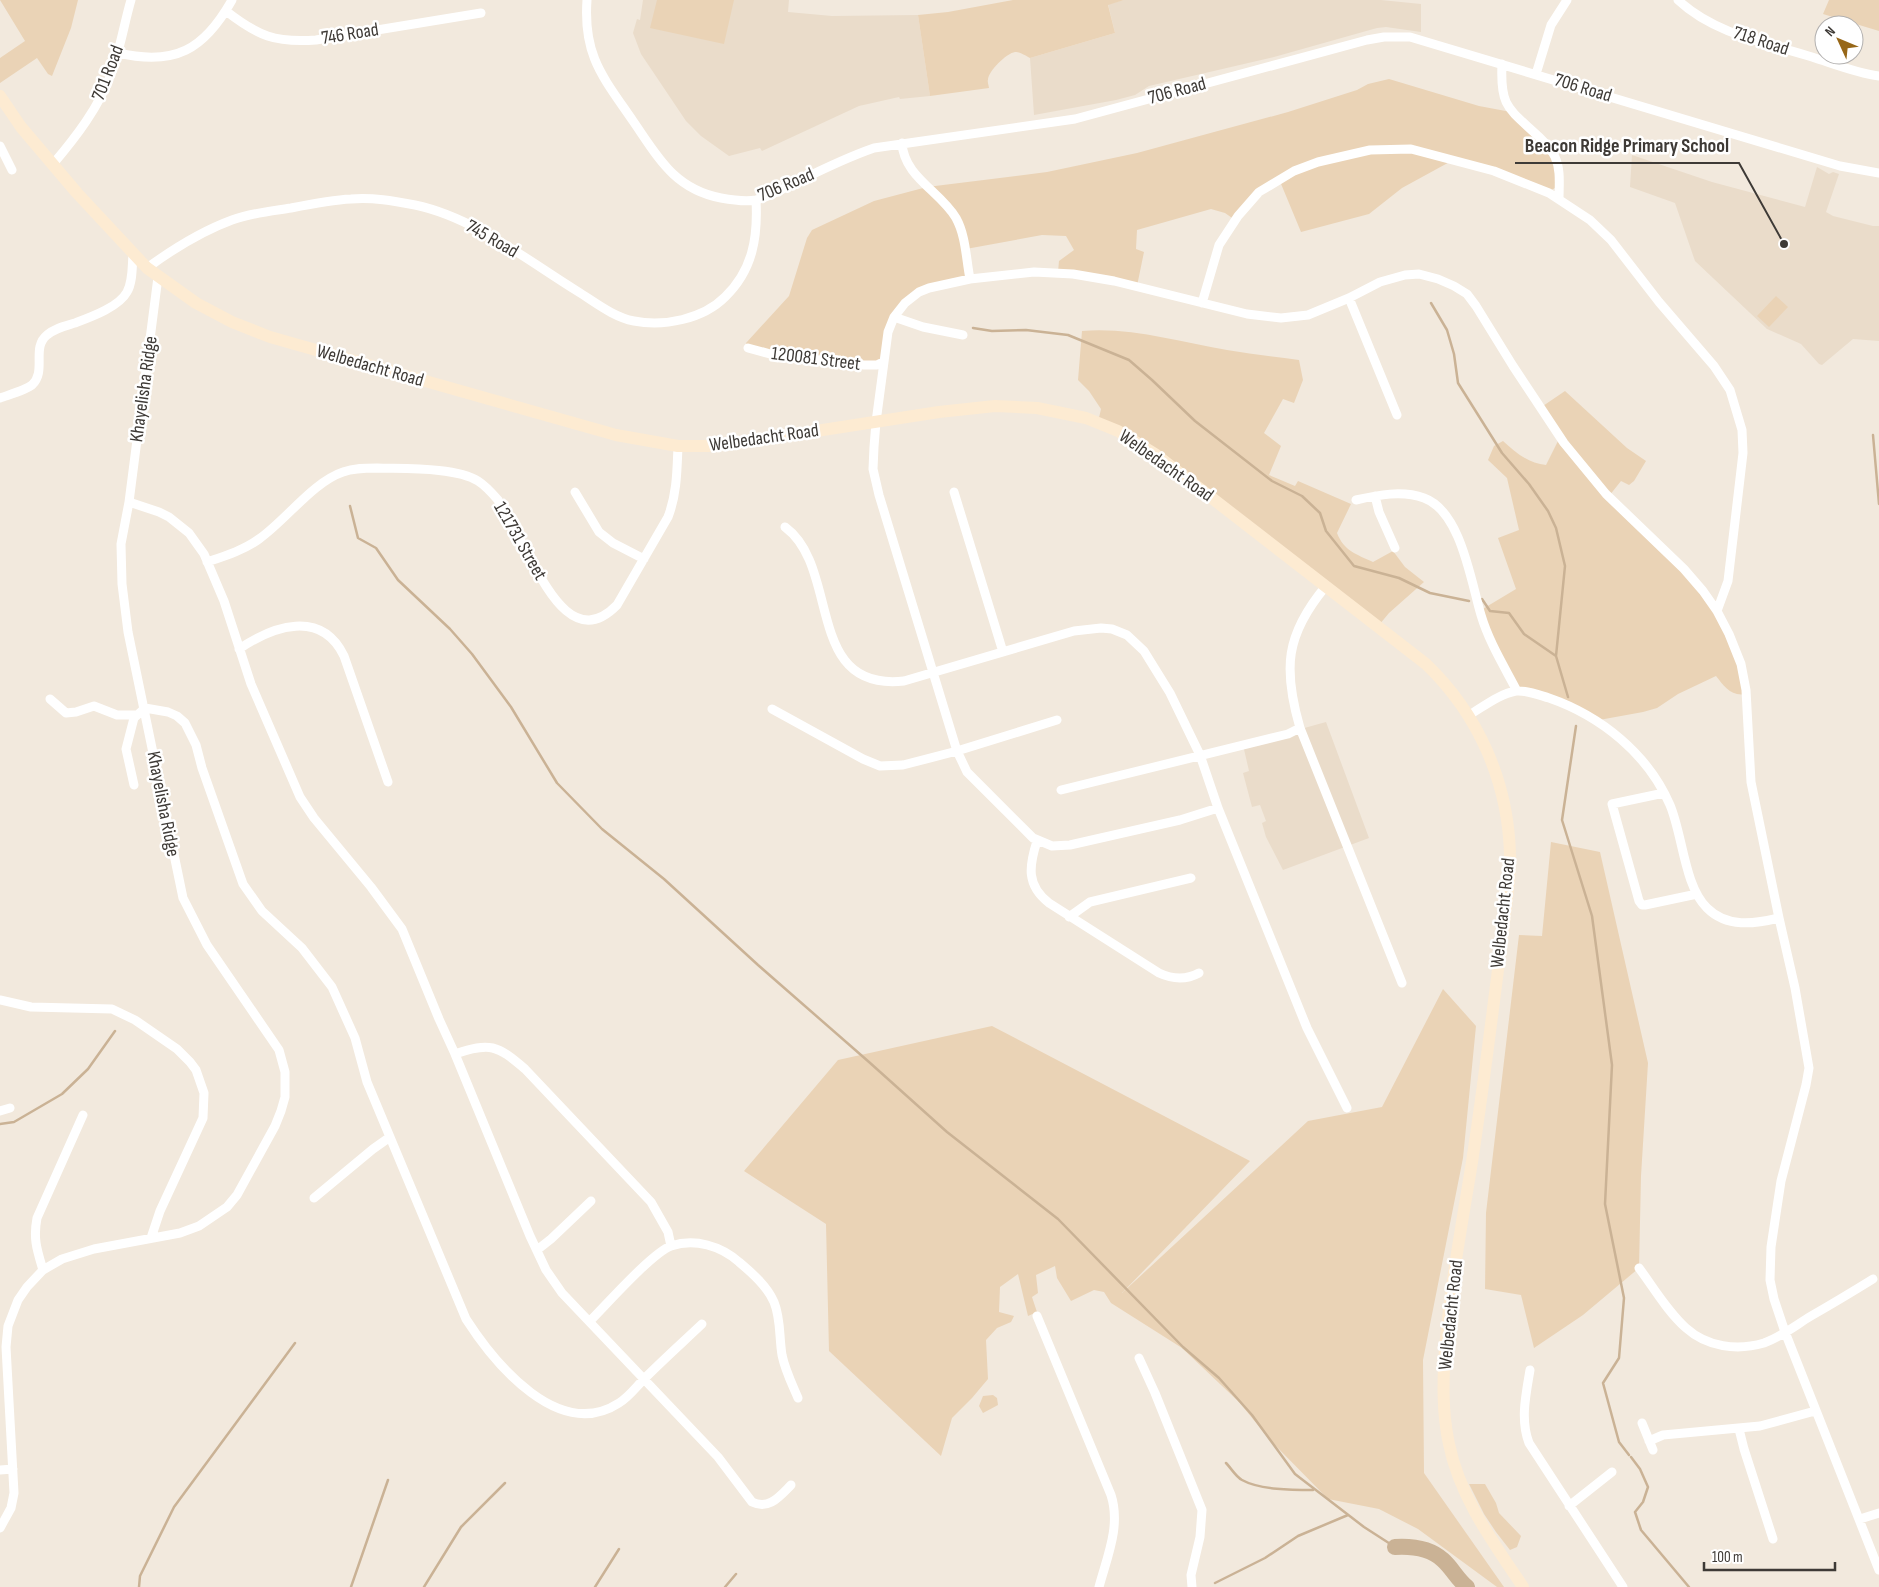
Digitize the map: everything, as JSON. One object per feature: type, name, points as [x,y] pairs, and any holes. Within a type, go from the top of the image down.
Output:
[{"type":"street","name":"701 Road","points":[[53,164],[100,100],[112,73],[131,0]]},
{"type":"street","points":[[118,53],[154,58],[174,55],[188,50],[208,34],[226,12],[232,0]]},
{"type":"street","name":"706 Road","points":[[587,0],[586,31],[593,58],[606,81],[660,160],[673,175],[698,191],[728,199],[756,200],[860,152],[874,148],[1075,119],[1325,50],[1384,37],[1410,37],[1840,166],[1879,173]]},
{"type":"street","points":[[1536,74],[1551,25],[1567,0]]},
{"type":"street","name":"718 Road","points":[[1678,0],[1701,19],[1724,29],[1847,68],[1879,76]]},
{"type":"street","name":"746 Road","points":[[226,12],[239,22],[269,37],[297,41],[316,40],[481,13]]},
{"type":"street","points":[[1502,64],[1501,86],[1504,100],[1554,155],[1559,172],[1559,199]]},
{"type":"street","name":"Welbedacht Road","points":[[0,96],[21,127],[96,215],[147,268],[196,303],[232,322],[270,338],[616,435],[678,446],[708,446],[745,442],[995,406],[1037,408],[1069,413],[1126,435],[1155,454],[1426,664],[1453,693],[1469,715],[1492,761],[1500,786],[1509,836],[1510,873],[1472,1159],[1448,1311],[1443,1409],[1449,1446],[1457,1473],[1468,1498],[1481,1524],[1523,1587]]},
{"type":"street","points":[[902,143],[906,160],[915,173],[946,205],[956,219],[961,231],[970,279]]},
{"type":"street","points":[[0,146],[12,170]]},
{"type":"street","points":[[1202,303],[1219,246],[1238,216],[1259,192],[1294,171],[1318,162],[1370,150],[1411,149],[1517,179],[1549,193],[1590,220],[1611,240],[1659,302],[1714,366],[1730,390],[1742,430],[1742,462],[1728,581],[1717,611]]},
{"type":"street","name":"745 Road","points":[[147,268],[166,254],[206,231],[233,220],[283,209],[352,199],[370,199],[417,206],[453,217],[485,233],[609,311],[632,321],[664,323],[697,314],[718,304],[732,290],[748,264],[753,246],[757,230],[756,200]]},
{"type":"street","points":[[0,398],[32,385],[38,374],[39,344],[47,335],[59,328],[96,315],[120,301],[127,293],[130,284],[134,254]]},
{"type":"street","points":[[1218,808],[1180,820],[1070,845],[1052,846],[1037,841],[967,772],[957,751],[873,469],[876,422],[888,332],[894,317],[905,303],[919,292],[970,279],[1034,272],[1073,274],[1101,278],[1246,314],[1281,318],[1308,315],[1388,280],[1405,275],[1419,274],[1446,282],[1466,294],[1482,313],[1512,366],[1569,450],[1606,494],[1694,579],[1717,611],[1737,652],[1745,681],[1751,782],[1795,988],[1809,1068],[1781,1181],[1771,1247],[1770,1280],[1785,1332],[1879,1570]]},
{"type":"street","name":"Khayelisha Ridge","points":[[0,1528],[11,1508],[14,1493],[6,1347],[8,1326],[18,1300],[43,1270],[62,1259],[94,1249],[180,1233],[199,1226],[227,1207],[236,1195],[275,1126],[281,1111],[286,1085],[284,1067],[279,1050],[207,946],[183,898],[145,708],[136,679],[129,641],[122,584],[121,544],[129,502],[158,277]]},
{"type":"street","points":[[1349,298],[1397,414]]},
{"type":"street","points":[[894,317],[923,327],[964,335]]},
{"type":"street","name":"120081 Street","points":[[748,348],[774,356],[856,365],[874,366],[883,362]]},
{"type":"street","name":"121731 Street","points":[[207,562],[236,552],[258,539],[332,477],[350,470],[377,468],[462,474],[477,480],[487,487],[498,500],[547,589],[564,611],[578,618],[593,619],[613,610],[621,600],[673,506],[678,446]]},
{"type":"street","points":[[574,492],[599,532],[613,543],[644,559]]},
{"type":"street","points":[[954,492],[1003,652]]},
{"type":"street","points":[[1356,500],[1399,493],[1417,496],[1436,505],[1445,514],[1468,565],[1481,615],[1490,639],[1517,691]]},
{"type":"street","points":[[1375,496],[1379,512],[1395,548]]},
{"type":"street","points":[[129,502],[159,512],[189,533],[204,554],[224,601],[251,684],[300,797],[320,826],[371,887],[402,930],[511,1192],[546,1270],[562,1292],[718,1457],[752,1502],[758,1505],[767,1504],[791,1486]]},
{"type":"street","points":[[786,527],[797,536],[806,553],[832,636],[839,651],[849,666],[866,678],[884,682],[904,681],[1085,628],[1106,628],[1126,635],[1144,651],[1182,716],[1200,754],[1218,808],[1307,1028],[1347,1108]]},
{"type":"street","points":[[1326,586],[1301,620],[1296,630],[1290,654],[1291,695],[1300,728],[1402,983]]},
{"type":"street","points":[[239,649],[258,636],[281,628],[294,626],[313,628],[331,638],[339,646],[344,656],[388,782]]},
{"type":"street","points":[[1469,715],[1501,696],[1517,691],[1531,692],[1555,700],[1578,709],[1596,720],[1631,747],[1664,793],[1676,821],[1692,884],[1697,894],[1711,911],[1733,922],[1755,923],[1779,918]]},
{"type":"street","points":[[50,699],[66,713],[94,706],[117,714],[136,715]]},
{"type":"street","points":[[134,785],[126,749],[134,718],[145,708],[168,712],[177,716],[190,732],[196,745],[202,768],[243,884],[262,910],[302,948],[332,988],[355,1038],[367,1082],[466,1319],[484,1344],[527,1390],[537,1398],[564,1411],[588,1413],[611,1408],[621,1402],[702,1324]]},
{"type":"street","points":[[772,709],[863,759],[880,766],[903,764],[957,751],[1057,720]]},
{"type":"street","points":[[1061,790],[1200,754],[1288,734],[1300,728]]},
{"type":"street","points":[[1664,793],[1612,804],[1639,901],[1645,905],[1697,894]]},
{"type":"street","points":[[1037,841],[1030,869],[1034,886],[1043,899],[1159,974],[1179,978],[1192,977],[1199,973]]},
{"type":"street","points":[[1069,917],[1090,902],[1192,878]]},
{"type":"street","points":[[0,1000],[31,1007],[112,1009],[135,1020],[169,1044],[190,1062],[196,1070],[204,1093],[203,1118],[160,1211],[151,1238]]},
{"type":"street","points":[[455,1054],[474,1048],[492,1047],[509,1056],[525,1069],[645,1194],[662,1219],[668,1232],[671,1246]]},
{"type":"street","points":[[0,1111],[10,1108]]},
{"type":"street","points":[[43,1270],[35,1245],[34,1233],[37,1218],[83,1115]]},
{"type":"street","points":[[314,1198],[373,1148],[390,1137]]},
{"type":"street","points":[[537,1250],[552,1239],[591,1201]]},
{"type":"street","points":[[590,1321],[657,1256],[671,1246],[700,1243],[720,1248],[731,1255],[765,1287],[777,1310],[782,1354],[798,1398]]},
{"type":"street","points":[[1639,1268],[1678,1319],[1694,1334],[1719,1346],[1732,1347],[1764,1343],[1873,1279]]},
{"type":"street","points":[[1038,1316],[1111,1495],[1115,1510],[1114,1531],[1099,1587]]},
{"type":"street","points":[[1139,1358],[1158,1392],[1202,1510],[1200,1537],[1191,1575],[1192,1587]]},
{"type":"street","points":[[1530,1370],[1524,1408],[1527,1438],[1534,1453],[1622,1587]]},
{"type":"street","points":[[1649,1441],[1663,1435],[1739,1429],[1773,1424],[1815,1411]]},
{"type":"street","points":[[1642,1424],[1653,1450]]},
{"type":"street","points":[[1739,1429],[1773,1539]]},
{"type":"street","points":[[0,1470],[14,1469]]},
{"type":"street","points":[[1569,1506],[1612,1472]]},
{"type":"street","points":[[1860,1519],[1879,1513]]},
{"type":"shaded area","points":[[0,0],[78,0],[71,28],[52,76],[48,74],[37,58],[0,83],[0,58],[25,41]]},
{"type":"shaded area","points":[[643,0],[789,0],[788,12],[832,16],[918,15],[930,96],[900,99],[899,97],[859,106],[762,151],[760,148],[729,156],[701,136],[686,121],[641,54],[633,33],[637,19],[640,20]]},
{"type":"shaded area","points":[[657,0],[734,0],[724,44],[650,28]]},
{"type":"shaded area","points":[[1013,0],[1124,0],[1108,5],[1115,33],[1030,58],[1019,53],[1012,53],[998,63],[991,72],[988,80],[989,88],[930,96],[918,15],[948,12]]},
{"type":"shaded area","points":[[1124,0],[1381,0],[1421,4],[1421,32],[1386,27],[1377,28],[1274,57],[1149,86],[1135,95],[1116,100],[1034,115],[1030,58],[1115,33],[1108,4]]},
{"type":"shaded area","points":[[1829,0],[1879,0],[1879,31],[1864,26],[1864,15],[1823,14]]},
{"type":"shaded area","points":[[1389,79],[1479,106],[1511,112],[1550,150],[1559,181],[1555,188],[1549,191],[1455,159],[1402,188],[1369,214],[1301,232],[1279,179],[1235,220],[1225,213],[1211,209],[1137,230],[1136,249],[1144,252],[1137,286],[1058,272],[1059,261],[1074,250],[1066,236],[1042,235],[966,249],[971,279],[928,287],[898,310],[883,362],[877,365],[749,348],[746,343],[789,296],[807,238],[812,230],[874,201],[927,187],[1047,172],[1137,153],[1288,112],[1357,90],[1368,84]]},
{"type":"shaded area","points":[[1632,155],[1712,182],[1805,207],[1817,167],[1829,174],[1833,172],[1839,174],[1826,212],[1833,216],[1879,226],[1879,341],[1853,339],[1822,365],[1801,344],[1767,329],[1695,261],[1675,203],[1630,187]]},
{"type":"shaded area","points":[[1776,296],[1788,307],[1769,327],[1757,316]]},
{"type":"shaded area","points":[[1101,330],[1137,333],[1227,350],[1299,360],[1303,380],[1294,403],[1283,399],[1264,433],[1281,446],[1269,475],[1295,486],[1298,481],[1351,504],[1337,533],[1343,544],[1356,554],[1373,562],[1393,551],[1405,567],[1424,582],[1389,613],[1379,625],[1255,528],[1098,422],[1101,409],[1089,391],[1078,380],[1082,331]]},
{"type":"shaded area","points":[[1565,391],[1627,448],[1646,461],[1634,481],[1629,485],[1621,481],[1609,496],[1694,577],[1730,633],[1746,694],[1732,692],[1716,676],[1678,694],[1657,708],[1599,720],[1517,690],[1481,610],[1516,589],[1498,538],[1519,530],[1507,478],[1488,460],[1494,446],[1503,441],[1528,460],[1546,465],[1560,437],[1540,408]]},
{"type":"shaded area","points":[[1326,722],[1369,838],[1283,870],[1266,837],[1262,823],[1266,821],[1260,805],[1252,807],[1243,773],[1249,771],[1243,745]]},
{"type":"shaded area","points":[[1551,842],[1600,852],[1648,1063],[1641,1176],[1639,1268],[1583,1315],[1534,1348],[1521,1295],[1485,1289],[1486,1213],[1519,935],[1542,936]]},
{"type":"shaded area","points":[[1443,989],[1476,1026],[1463,1158],[1423,1360],[1424,1473],[1504,1587],[1497,1587],[1418,1529],[1379,1509],[1328,1499],[1271,1441],[1239,1402],[1182,1348],[1111,1303],[1104,1292],[1094,1290],[1071,1301],[1057,1278],[1055,1266],[1036,1275],[1038,1293],[1032,1297],[1037,1312],[1028,1316],[1018,1274],[1000,1287],[999,1312],[1014,1316],[1011,1322],[997,1328],[986,1340],[988,1379],[952,1418],[941,1456],[829,1351],[826,1224],[744,1171],[838,1060],[992,1026],[1250,1161],[1122,1293],[1308,1121],[1382,1107]]},
{"type":"shaded area","points":[[993,1395],[997,1398],[998,1405],[983,1413],[979,1406],[983,1396]]},
{"type":"shaded area","points":[[1469,1484],[1485,1484],[1496,1503],[1499,1513],[1521,1536],[1517,1547],[1510,1550],[1496,1532],[1484,1514]]},
{"type":"waterway","points":[[1431,303],[1447,330],[1454,354],[1458,383],[1502,453],[1529,484],[1548,511],[1556,528],[1565,566],[1556,656]]},
{"type":"waterway","points":[[973,328],[992,331],[1026,330],[1068,335],[1129,360],[1195,421],[1272,481],[1302,496],[1320,513],[1326,531],[1354,566],[1399,578],[1430,593],[1469,601]]},
{"type":"waterway","points":[[1873,435],[1879,504]]},
{"type":"waterway","points":[[350,506],[358,538],[376,548],[398,580],[450,629],[472,654],[511,707],[557,783],[602,829],[664,879],[947,1132],[1058,1219],[1183,1347],[1219,1378],[1252,1415],[1295,1474],[1364,1527],[1395,1547]]},
{"type":"waterway","points":[[1482,599],[1490,611],[1509,613],[1524,634],[1556,656],[1568,697]]},
{"type":"waterway","points":[[1576,726],[1562,820],[1592,916],[1612,1065],[1605,1204],[1624,1298],[1619,1358],[1603,1383],[1619,1442],[1629,1455]]},
{"type":"waterway","points":[[0,1124],[14,1122],[62,1094],[88,1069],[115,1031]]},
{"type":"waterway","points":[[139,1587],[140,1576],[174,1507],[295,1343]]},
{"type":"waterway","points":[[1631,1457],[1640,1469],[1648,1487],[1643,1502],[1635,1512],[1641,1530],[1689,1587]]},
{"type":"waterway","points":[[1226,1463],[1242,1480],[1258,1486],[1277,1489],[1313,1490]]},
{"type":"waterway","points":[[351,1587],[388,1480]]},
{"type":"waterway","points":[[424,1587],[461,1527],[505,1483]]},
{"type":"waterway","points":[[1215,1583],[1265,1558],[1298,1536],[1348,1515]]},
{"type":"waterway","points":[[1395,1547],[1427,1550],[1438,1556],[1467,1587]]},
{"type":"waterway","points":[[595,1587],[619,1549]]},
{"type":"waterway","points":[[725,1587],[736,1574]]},
{"type":"place","name":"Beacon Ridge Primary School","points":[[1784,244]]}]
